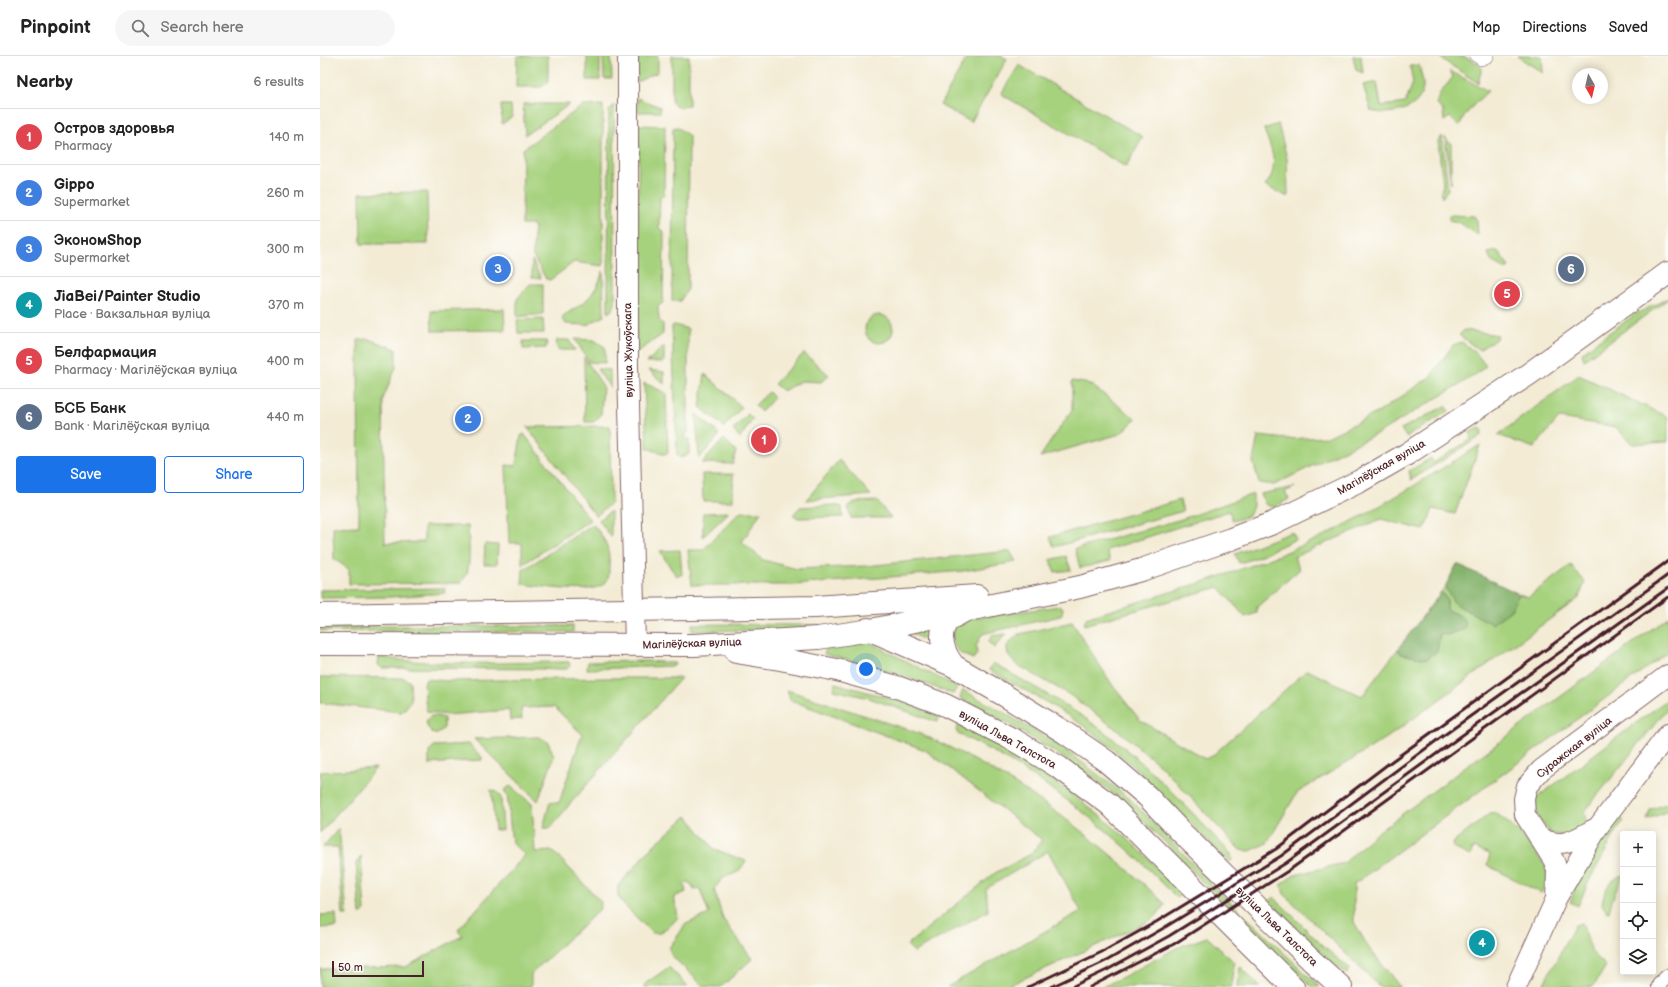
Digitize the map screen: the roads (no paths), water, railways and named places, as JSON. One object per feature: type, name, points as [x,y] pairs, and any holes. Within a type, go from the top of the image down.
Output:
[{"type":"main road","name":"вуліца Жукоўскага","points":[[628,56],[628,359],[635,645]]},
{"type":"main road","name":"Магілёўская вуліца","points":[[320,644],[694,645],[818,638],[871,630],[1080,587],[1141,570],[1204,549],[1273,523],[1360,481],[1420,446],[1533,371],[1668,273]]},
{"type":"main road","name":"Магілёўская вуліца","points":[[320,615],[815,606],[1058,591]]},
{"type":"main road","name":"вуліца Льва Талстога","points":[[815,606],[954,666],[1057,728],[1106,761],[1147,796],[1183,834],[1310,959],[1341,987]]},
{"type":"main road","points":[[954,666],[946,656],[943,648],[942,632],[950,619],[966,610]]},
{"type":"main road","name":"вуліца Льва Талстога","points":[[694,645],[780,658],[836,670],[897,687],[945,705],[1014,740],[1060,768],[1108,804],[1293,987]]},
{"type":"main road","name":"Суражская вуліца","points":[[1556,899],[1558,870],[1541,838],[1525,816],[1524,799],[1527,786],[1541,770],[1668,675]]},
{"type":"main road","points":[[1516,987],[1556,899],[1598,827],[1668,734]]},
{"type":"main road","points":[[1541,838],[1551,844],[1561,844],[1598,827]]},
{"type":"street","points":[[1475,56],[1481,60],[1488,57]]},
{"type":"street","points":[[1659,987],[1660,983],[1668,976]]},
{"type":"railway","points":[[1028,987],[1104,951],[1156,922],[1276,849],[1392,761],[1668,561]]},
{"type":"railway","points":[[1051,987],[1108,960],[1162,929],[1281,856],[1440,738],[1668,575]]},
{"type":"railway","points":[[1071,987],[1107,970],[1169,936],[1286,863],[1668,588]]},
{"type":"railway","points":[[1090,987],[1174,944],[1291,869],[1668,597]]},
{"type":"place","name":"ЭкономShop","points":[[498,269]]},
{"type":"place","name":"БСБ Банк","points":[[1571,269]]},
{"type":"place","name":"Белфармация","points":[[1507,294]]},
{"type":"place","name":"Gippo","points":[[468,419]]},
{"type":"place","name":"Остров здоровья","points":[[764,440]]},
{"type":"place","name":"JiaBei/Painter Studio","points":[[1482,943]]}]
